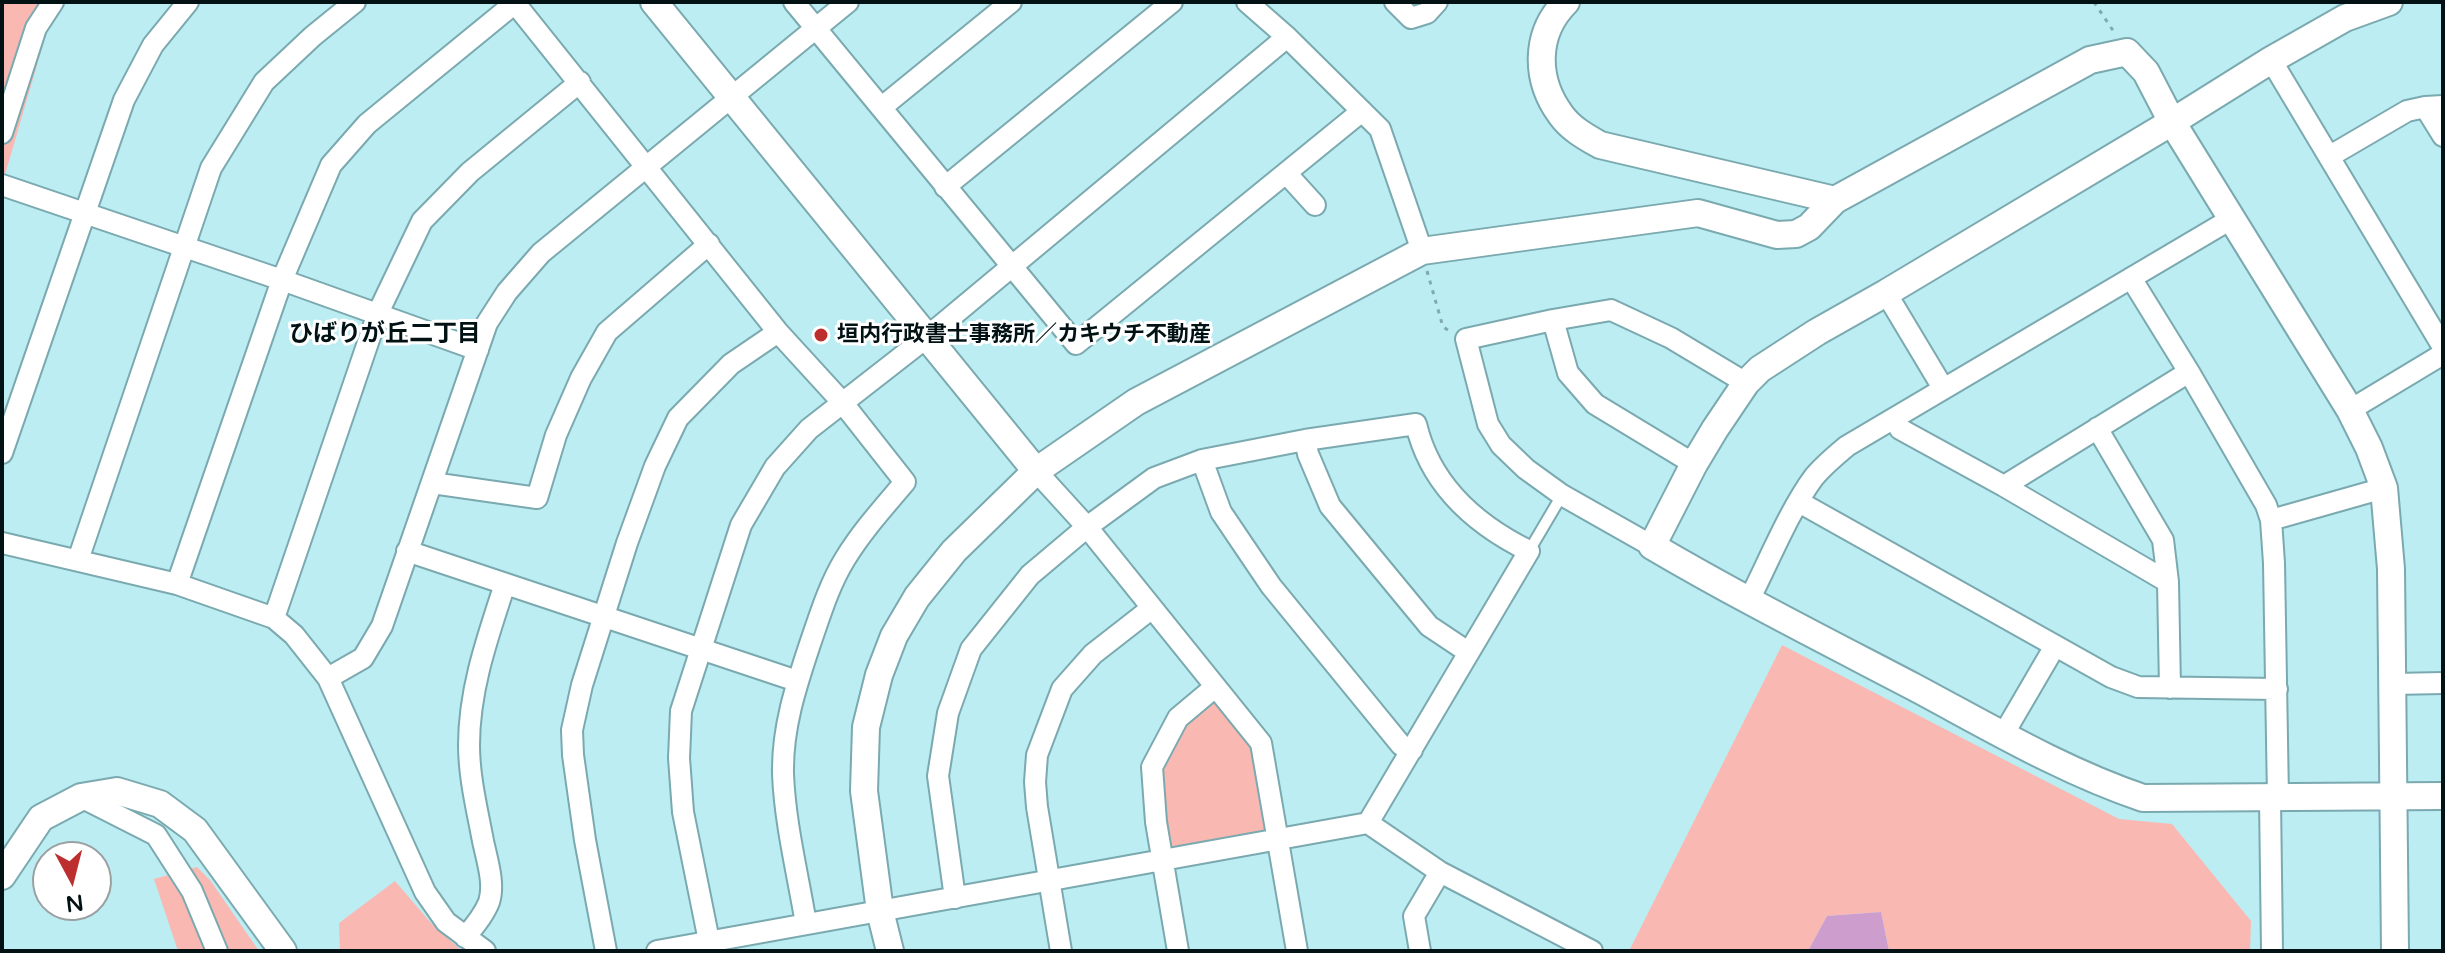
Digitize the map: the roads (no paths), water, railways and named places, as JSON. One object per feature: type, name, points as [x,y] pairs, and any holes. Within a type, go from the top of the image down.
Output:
[{"type":"street","points":[[2,133],[36,28],[53,2]]},
{"type":"street","points":[[2,453],[124,100],[153,45],[188,2]]},
{"type":"street","points":[[78,560],[211,168],[264,82],[355,2]]},
{"type":"street","points":[[654,2],[1261,743],[1297,951]]},
{"type":"street","points":[[794,2],[1076,344],[1362,111]]},
{"type":"street","points":[[328,678],[363,658],[382,626],[487,323],[507,292],[541,253],[848,2]]},
{"type":"street","points":[[882,107],[1011,2]]},
{"type":"street","points":[[945,187],[1172,2]]},
{"type":"street","points":[[1247,2],[1380,129],[1422,251]]},
{"type":"street","points":[[1395,2],[1411,18],[1427,13],[1437,2]]},
{"type":"street","points":[[1566,2],[1544,37],[1540,64],[1547,89],[1561,116],[1578,133],[1600,145],[1835,200]]},
{"type":"street","points":[[1652,546],[1694,464],[1746,383],[1791,347],[2172,122],[2271,60],[2345,18],[2389,2]]},
{"type":"street","points":[[177,584],[282,280],[331,165],[367,124],[514,3],[648,166],[778,332],[842,402],[905,482],[871,521],[844,561],[824,604],[797,681],[786,726],[783,773],[788,823],[806,924]]},
{"type":"street","points":[[709,941],[683,812],[679,758],[681,711],[741,525],[775,467],[809,429],[927,337],[1287,37]]},
{"type":"street","points":[[890,951],[880,911],[864,791],[866,727],[879,675],[894,636],[917,597],[954,551],[1036,471],[1136,402],[1422,251],[1698,213],[1777,235],[1796,234],[1809,227],[1835,200],[2090,60],[2127,52],[2146,72],[2172,122],[2350,410],[2384,488],[2391,569],[2395,951]]},
{"type":"street","points":[[2271,60],[2443,347]]},
{"type":"street","points":[[274,618],[378,313],[422,221],[470,172],[580,82]]},
{"type":"street","points":[[2330,156],[2407,111],[2434,106],[2443,136]]},
{"type":"street","points":[[1286,173],[1315,205]]},
{"type":"street","points":[[2,185],[478,350]]},
{"type":"street","points":[[1749,600],[1813,478],[1847,446],[2231,219]]},
{"type":"street","points":[[432,483],[537,498],[556,435],[581,378],[607,332],[709,244]]},
{"type":"street","points":[[2131,278],[2266,505],[2271,520],[2277,689],[2272,951]]},
{"type":"street","points":[[1886,293],[1943,388]]},
{"type":"street","points":[[1746,383],[1671,338],[1611,310],[1466,339],[1488,424],[1501,445],[1526,469],[1562,495],[1749,600],[2103,785],[2143,798],[2443,796]]},
{"type":"street","points":[[1553,320],[1568,373],[1595,404],[1694,464]]},
{"type":"street","points":[[606,951],[573,755],[572,730],[582,685],[655,466],[678,418],[731,364],[778,332]]},
{"type":"street","points":[[2350,410],[2443,354]]},
{"type":"street","points":[[2004,486],[2189,372]]},
{"type":"street","points":[[1895,418],[1900,429],[2168,582]]},
{"type":"street","points":[[955,898],[938,776],[948,713],[971,649],[1030,575],[1087,527],[1154,478],[1202,460],[1305,440],[1416,424],[1421,446],[1445,489],[1466,511],[1510,542],[1529,551],[1368,823]]},
{"type":"street","points":[[2097,428],[2163,540],[2168,582],[2170,688]]},
{"type":"street","points":[[1305,440],[1330,506],[1429,626],[1468,652]]},
{"type":"street","points":[[1202,460],[1221,512],[1271,586],[1401,745],[1412,750]]},
{"type":"street","points":[[2271,520],[2384,488]]},
{"type":"street","points":[[1799,502],[2111,677],[2138,687],[2277,689]]},
{"type":"street","points":[[2,543],[177,584],[274,618],[294,635],[328,678],[425,892],[446,922],[485,951]]},
{"type":"street","points":[[407,551],[797,681]]},
{"type":"street","points":[[465,937],[489,901],[490,877],[472,781],[469,745],[472,703],[484,648],[505,584]]},
{"type":"street","points":[[1061,951],[1035,782],[1037,755],[1062,689],[1093,654],[1152,608]]},
{"type":"street","points":[[2003,735],[2055,646]]},
{"type":"street","points":[[2393,684],[2443,683]]},
{"type":"street","points":[[1178,951],[1162,860],[1152,767],[1178,718],[1215,687]]},
{"type":"street","points":[[2,876],[41,818],[81,797],[117,791],[160,804],[195,830],[283,951]]},
{"type":"street","points":[[81,797],[156,835],[192,891],[217,951]]},
{"type":"street","points":[[657,951],[1368,823],[1440,872],[1592,951]]},
{"type":"street","points":[[1420,951],[1414,916],[1440,872]]},
{"type":"lane","points":[[1529,551],[1562,495]]},
{"type":"place","name":"垣内行政書士事務所／カキウチ不動産","points":[[821,335]]},
{"type":"district","name":"ひばりが丘二丁目","points":[[385,335]]}]
